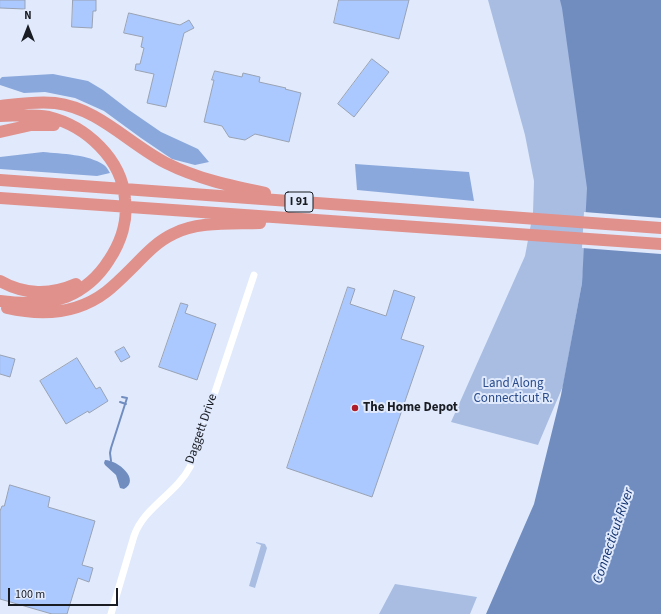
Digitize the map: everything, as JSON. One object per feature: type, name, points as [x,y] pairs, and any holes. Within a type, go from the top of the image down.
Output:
[{"type":"highway","points":[[0,106],[41,102],[62,104],[94,116],[156,157],[192,175],[232,186],[318,203]]},
{"type":"highway","points":[[0,116],[36,115],[48,117],[84,133],[96,143],[115,166],[123,185],[126,210],[124,226],[115,250],[104,268],[84,288],[60,299],[42,303],[0,301]]},
{"type":"highway","points":[[0,132],[31,125],[55,125],[69,128],[83,134],[106,154]]},
{"type":"highway","name":"I 91","points":[[0,180],[661,228]]},
{"type":"highway","name":"I 91","points":[[0,198],[661,244]]},
{"type":"highway","points":[[0,306],[22,311],[42,313],[62,311],[83,306],[112,287],[162,240],[187,228],[208,225],[323,220]]},
{"type":"highway","points":[[0,281],[15,288],[28,291],[50,292],[63,289],[75,285],[92,275],[102,266],[115,250]]},
{"type":"street","name":"Daggett Drive","points":[[111,614],[138,527],[149,512],[182,479],[190,467],[254,275]]},
{"type":"green space","name":"Land Along Connecticut R.","points":[[488,0],[571,0],[597,107],[582,283],[563,386],[538,445],[451,422],[525,256],[533,213],[534,181],[525,135]]},
{"type":"green space","points":[[256,542],[265,544],[267,548],[255,588],[249,586],[261,545]]},
{"type":"green space","points":[[395,584],[477,597],[470,614],[379,614]]},
{"type":"shaded area","points":[[53,74],[88,81],[103,90],[161,132],[198,149],[209,162],[195,165],[172,159],[104,111],[75,98],[45,92],[24,93],[0,85],[0,79],[2,77]]},
{"type":"shaded area","points":[[43,152],[75,155],[98,161],[107,168],[110,173],[97,176],[0,169],[0,157]]},
{"type":"shaded area","points":[[355,164],[469,172],[474,201],[357,190]]},
{"type":"water","name":"Connecticut River","points":[[560,0],[661,0],[661,614],[486,614],[534,504],[561,395],[582,283],[587,188]]},
{"type":"water","points":[[105,460],[116,463],[126,471],[130,481],[129,485],[124,489],[120,488],[116,475],[105,465]]},
{"type":"pier","points":[[584,212],[661,218],[661,254],[582,248]]},
{"type":"building","points":[[0,0],[25,0],[25,9],[0,8]]},
{"type":"building","points":[[73,0],[96,0],[96,11],[93,11],[92,28],[72,27]]},
{"type":"building","points":[[339,0],[409,0],[399,39],[334,23]]},
{"type":"building","points":[[129,13],[180,25],[189,20],[194,28],[184,33],[166,107],[147,103],[154,74],[135,70],[136,64],[140,64],[144,48],[141,47],[143,37],[124,33]]},
{"type":"building","points":[[372,59],[389,72],[354,117],[338,104]]},
{"type":"building","points":[[215,71],[242,77],[243,73],[260,77],[259,82],[301,93],[289,142],[255,134],[245,140],[229,137],[222,126],[204,122]]},
{"type":"building","name":"The Home Depot","points":[[348,287],[355,289],[350,304],[386,316],[394,290],[415,297],[401,339],[424,346],[372,497],[287,468]]},
{"type":"building","points":[[181,303],[188,305],[185,313],[216,324],[197,380],[159,367]]},
{"type":"building","points":[[124,347],[130,357],[121,362],[115,352]]},
{"type":"building","points":[[0,355],[15,359],[10,377],[0,374]]},
{"type":"building","points":[[77,358],[96,389],[100,387],[108,401],[89,413],[88,411],[66,424],[40,381]]},
{"type":"building","points":[[10,485],[50,497],[48,507],[95,521],[82,565],[93,568],[89,582],[78,578],[67,614],[52,614],[0,599],[0,511],[2,506],[4,506]]},
{"type":"waterway","points":[[111,461],[111,448],[127,398],[122,397]]},
{"type":"waterway","points":[[120,402],[126,404]]},
{"type":"place","name":"The Home Depot","points":[[355,408]]}]
